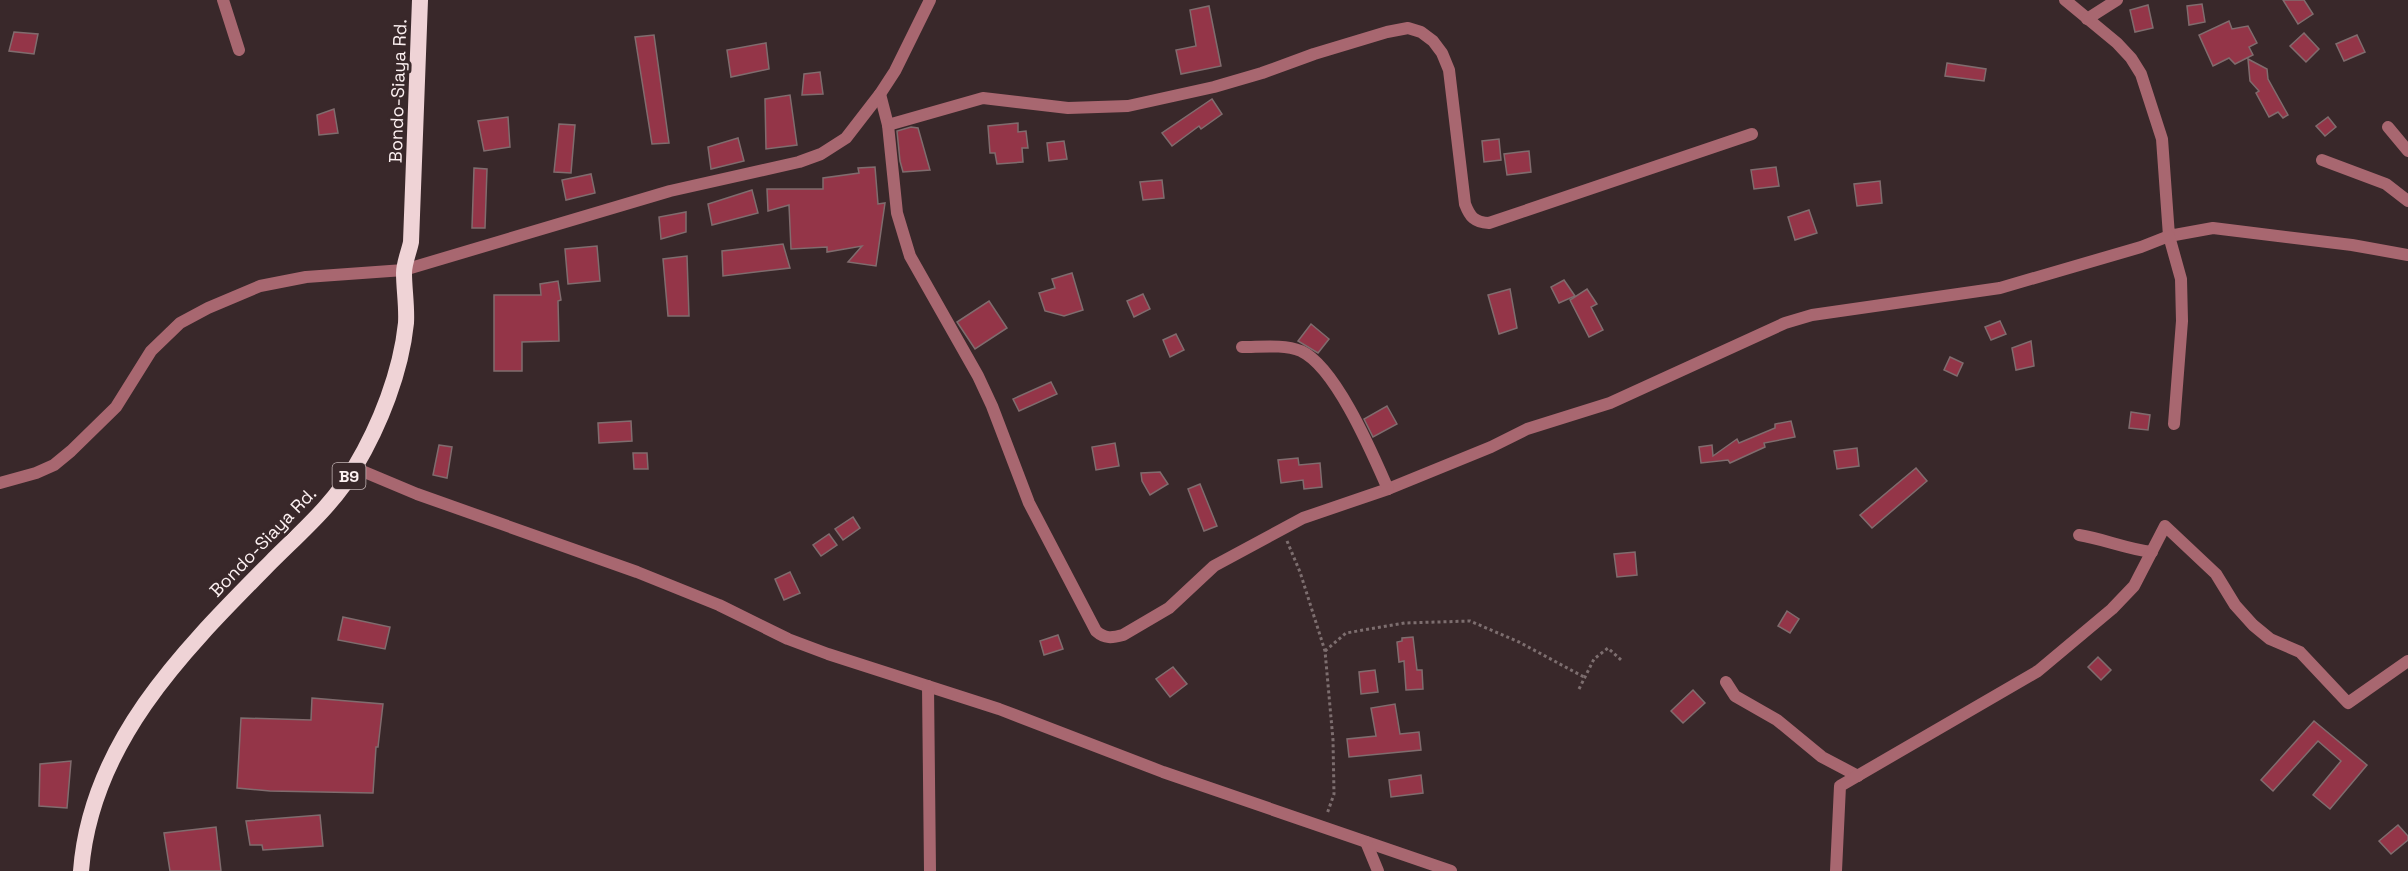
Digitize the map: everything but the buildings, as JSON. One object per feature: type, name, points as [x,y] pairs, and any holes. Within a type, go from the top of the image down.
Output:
[{"type":"highway","name":"Bondo-Siaya Rd.","points":[[81,871],[87,829],[96,800],[112,761],[139,712],[173,664],[202,631],[334,498],[355,468],[386,398],[399,359],[406,322],[404,270],[411,242],[420,0]]},
{"type":"street","points":[[222,0],[239,50]]},
{"type":"street","points":[[0,483],[36,473],[54,465],[71,451],[116,407],[151,351],[180,322],[260,286],[282,280],[404,270],[670,191],[799,162],[821,154],[846,138],[880,94],[895,71],[930,0]]},
{"type":"street","points":[[2065,0],[2117,43],[2131,58],[2141,74],[2162,139],[2169,236],[2181,279],[2182,321],[2174,424]]},
{"type":"street","points":[[2087,19],[2117,0]]},
{"type":"street","points":[[888,125],[983,98],[1068,108],[1128,106],[1214,87],[1387,32],[1408,28],[1421,32],[1433,41],[1442,53],[1449,70],[1465,204],[1469,215],[1480,223],[1489,223],[1752,134]]},
{"type":"street","points":[[880,94],[888,125],[897,213],[910,256],[978,376],[992,406],[1029,503],[1096,631],[1108,638],[1123,635],[1169,608],[1214,566],[1303,518],[1388,489],[1491,447],[1527,429],[1610,403],[1752,336],[1798,318],[2000,288],[2141,247],[2169,236],[2214,228],[2352,244],[2408,255]]},
{"type":"street","points":[[2388,127],[2408,151]]},
{"type":"street","points":[[2322,160],[2386,184],[2408,201]]},
{"type":"street","points":[[1242,347],[1278,346],[1300,351],[1313,359],[1355,415],[1388,489]]},
{"type":"street","points":[[355,468],[428,498],[637,572],[719,605],[788,639],[999,710],[1163,772],[1451,871]]},
{"type":"street","points":[[1836,871],[1840,786],[2038,671],[2112,609],[2134,586],[2164,526],[2216,574],[2235,605],[2253,626],[2270,639],[2300,652],[2348,702],[2408,661]]},
{"type":"street","points":[[2079,535],[2102,539],[2130,549],[2152,552]]},
{"type":"street","points":[[1726,682],[1735,696],[1777,720],[1822,757],[1858,776]]},
{"type":"street","points":[[928,686],[930,871]]},
{"type":"street","points":[[1366,842],[1378,871]]},
{"type":"path","points":[[1281,529],[1300,572],[1325,651],[1333,740],[1334,794],[1322,827]]},
{"type":"path","points":[[1325,651],[1346,633],[1405,623],[1470,621],[1519,642],[1584,677]]},
{"type":"path","points":[[1579,689],[1594,659],[1608,648],[1621,660]]}]
